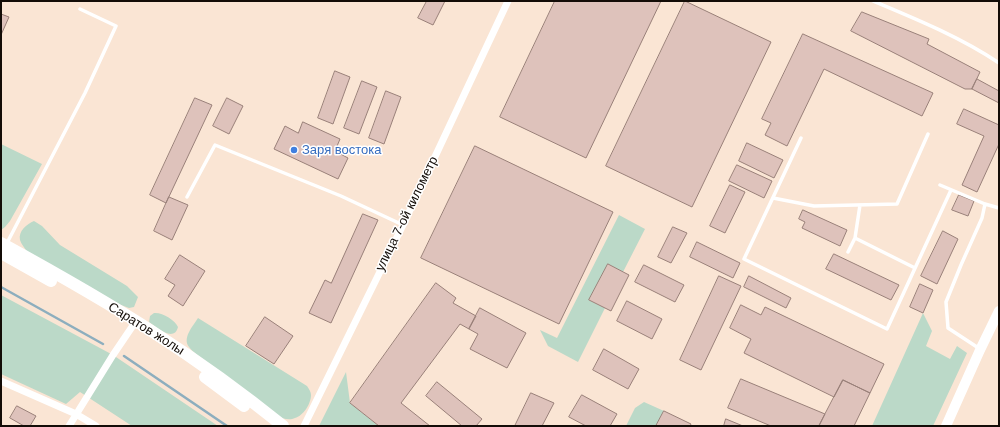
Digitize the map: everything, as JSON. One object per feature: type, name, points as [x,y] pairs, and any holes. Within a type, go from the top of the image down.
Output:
[{"type":"main road","name":"Саратов жолы","points":[[3,247],[85,291],[134,324],[206,368],[283,426]]},
{"type":"main road","points":[[946,426],[999,311]]},
{"type":"main road","name":"Саратов жолы","points":[[134,324],[156,343],[270,426]]},
{"type":"street","name":"улица 7-ой километр","points":[[304,426],[403,225],[508,1]]},
{"type":"street","points":[[68,426],[134,324]]},
{"type":"street","points":[[1,381],[76,414],[96,426]]},
{"type":"lane","points":[[873,1],[952,36],[999,63]]},
{"type":"lane","points":[[3,247],[85,92],[116,26],[80,9]]},
{"type":"lane","points":[[773,198],[814,206],[898,204],[928,134]]},
{"type":"lane","points":[[802,138],[744,259],[887,329],[951,190]]},
{"type":"lane","points":[[187,197],[215,145],[342,196],[403,225]]},
{"type":"lane","points":[[940,185],[985,204],[999,208]]},
{"type":"lane","points":[[980,350],[948,328],[946,302],[982,218],[985,204]]},
{"type":"lane","points":[[848,252],[854,238],[860,205]]},
{"type":"lane","points":[[854,238],[915,268]]},
{"type":"green space","points":[[1,144],[42,164],[10,221],[1,230]]},
{"type":"green space","points":[[619,215],[645,229],[623,272],[608,264],[589,300],[605,308],[578,362],[548,346],[540,330],[557,338]]},
{"type":"green space","points":[[34,221],[42,226],[60,245],[127,286],[138,297],[134,307],[129,308],[113,302],[27,252],[21,242],[20,234],[26,226]]},
{"type":"green space","points":[[1,295],[113,355],[218,426],[132,426],[80,392],[66,404],[1,374]]},
{"type":"green space","points":[[154,313],[164,315],[171,319],[178,327],[176,332],[169,334],[160,330],[149,322],[150,316]]},
{"type":"green space","points":[[923,313],[932,331],[926,346],[950,359],[957,346],[967,353],[933,426],[872,426]]},
{"type":"green space","points":[[198,318],[307,386],[311,393],[311,398],[304,412],[293,419],[286,419],[276,416],[196,354],[187,343],[187,336]]},
{"type":"green space","points":[[346,372],[350,403],[379,426],[319,426]]},
{"type":"green space","points":[[644,402],[664,411],[656,426],[626,426],[635,408]]},
{"type":"building","points":[[427,1],[445,1],[433,25],[418,18]]},
{"type":"building","points":[[555,1],[661,1],[586,158],[500,117]]},
{"type":"building","points":[[685,1],[771,42],[692,207],[606,166]]},
{"type":"building","points":[[862,12],[929,39],[927,44],[980,72],[972,89],[965,89],[851,31]]},
{"type":"building","points":[[1,14],[9,17],[1,35]]},
{"type":"building","points":[[803,34],[933,93],[922,116],[824,69],[787,146],[765,135],[771,123],[762,119]]},
{"type":"building","points":[[335,71],[350,77],[333,124],[318,118]]},
{"type":"building","points":[[977,79],[999,91],[999,103],[972,89]]},
{"type":"building","points":[[362,81],[377,87],[359,134],[344,128]]},
{"type":"building","points":[[386,91],[401,97],[384,144],[369,138]]},
{"type":"building","points":[[195,98],[212,105],[166,203],[150,195]]},
{"type":"building","points":[[227,98],[243,106],[229,134],[213,126]]},
{"type":"building","points":[[964,109],[999,125],[999,144],[977,192],[962,185],[984,136],[957,124]]},
{"type":"building","points":[[303,122],[340,139],[335,151],[348,158],[338,179],[274,149],[285,126],[298,133]]},
{"type":"building","points":[[747,143],[783,160],[774,178],[739,161]]},
{"type":"building","points":[[475,146],[613,212],[559,324],[421,258]]},
{"type":"building","points":[[737,165],[772,181],[764,198],[729,181]]},
{"type":"building","points":[[730,185],[745,192],[725,233],[710,226]]},
{"type":"building","points":[[959,195],[974,201],[968,216],[952,210]]},
{"type":"building","points":[[169,197],[188,205],[172,240],[154,231]]},
{"type":"building","points":[[803,210],[847,230],[840,246],[802,228],[805,222],[799,219]]},
{"type":"building","points":[[363,214],[378,220],[331,323],[309,313],[325,280],[331,283]]},
{"type":"building","points":[[673,227],[687,233],[671,263],[658,257]]},
{"type":"building","points":[[943,231],[958,239],[937,284],[921,276]]},
{"type":"building","points":[[697,242],[740,263],[733,278],[690,257]]},
{"type":"building","points":[[834,254],[899,285],[891,300],[826,269]]},
{"type":"building","points":[[180,255],[205,271],[183,306],[168,296],[175,285],[165,279]]},
{"type":"building","points":[[608,264],[629,275],[611,311],[589,300]]},
{"type":"building","points":[[644,265],[684,285],[675,302],[635,282]]},
{"type":"building","points":[[719,276],[741,286],[701,370],[680,360]]},
{"type":"building","points":[[749,276],[791,298],[786,308],[744,287]]},
{"type":"building","points":[[436,283],[456,298],[453,303],[476,316],[469,329],[460,324],[401,403],[430,426],[379,426],[350,403]]},
{"type":"building","points":[[920,284],[933,290],[923,313],[910,307]]},
{"type":"building","points":[[627,301],[662,319],[652,339],[617,321]]},
{"type":"building","points":[[741,305],[761,315],[765,307],[884,364],[870,393],[843,380],[834,397],[744,353],[751,339],[730,328]]},
{"type":"building","points":[[480,308],[526,333],[507,368],[470,349],[478,334],[469,329]]},
{"type":"building","points":[[265,317],[293,336],[274,364],[246,346]]},
{"type":"building","points":[[604,349],[639,369],[628,389],[593,370]]},
{"type":"building","points":[[741,379],[825,414],[819,426],[771,426],[728,408]]},
{"type":"building","points":[[843,380],[870,393],[854,426],[819,426]]},
{"type":"building","points":[[437,382],[482,419],[476,426],[462,426],[426,396]]},
{"type":"building","points":[[531,393],[554,403],[542,426],[515,426]]},
{"type":"building","points":[[582,395],[617,414],[610,426],[586,426],[569,417]]},
{"type":"building","points":[[17,406],[36,416],[30,426],[24,426],[10,418]]},
{"type":"building","points":[[664,411],[691,424],[690,426],[656,426]]},
{"type":"building","points":[[726,419],[743,426],[724,426]]},
{"type":"waterway","points":[[1,287],[103,344]]},
{"type":"waterway","points":[[124,356],[227,426]]},
{"type":"place","name":"Заря востока","points":[[294,150]]}]
